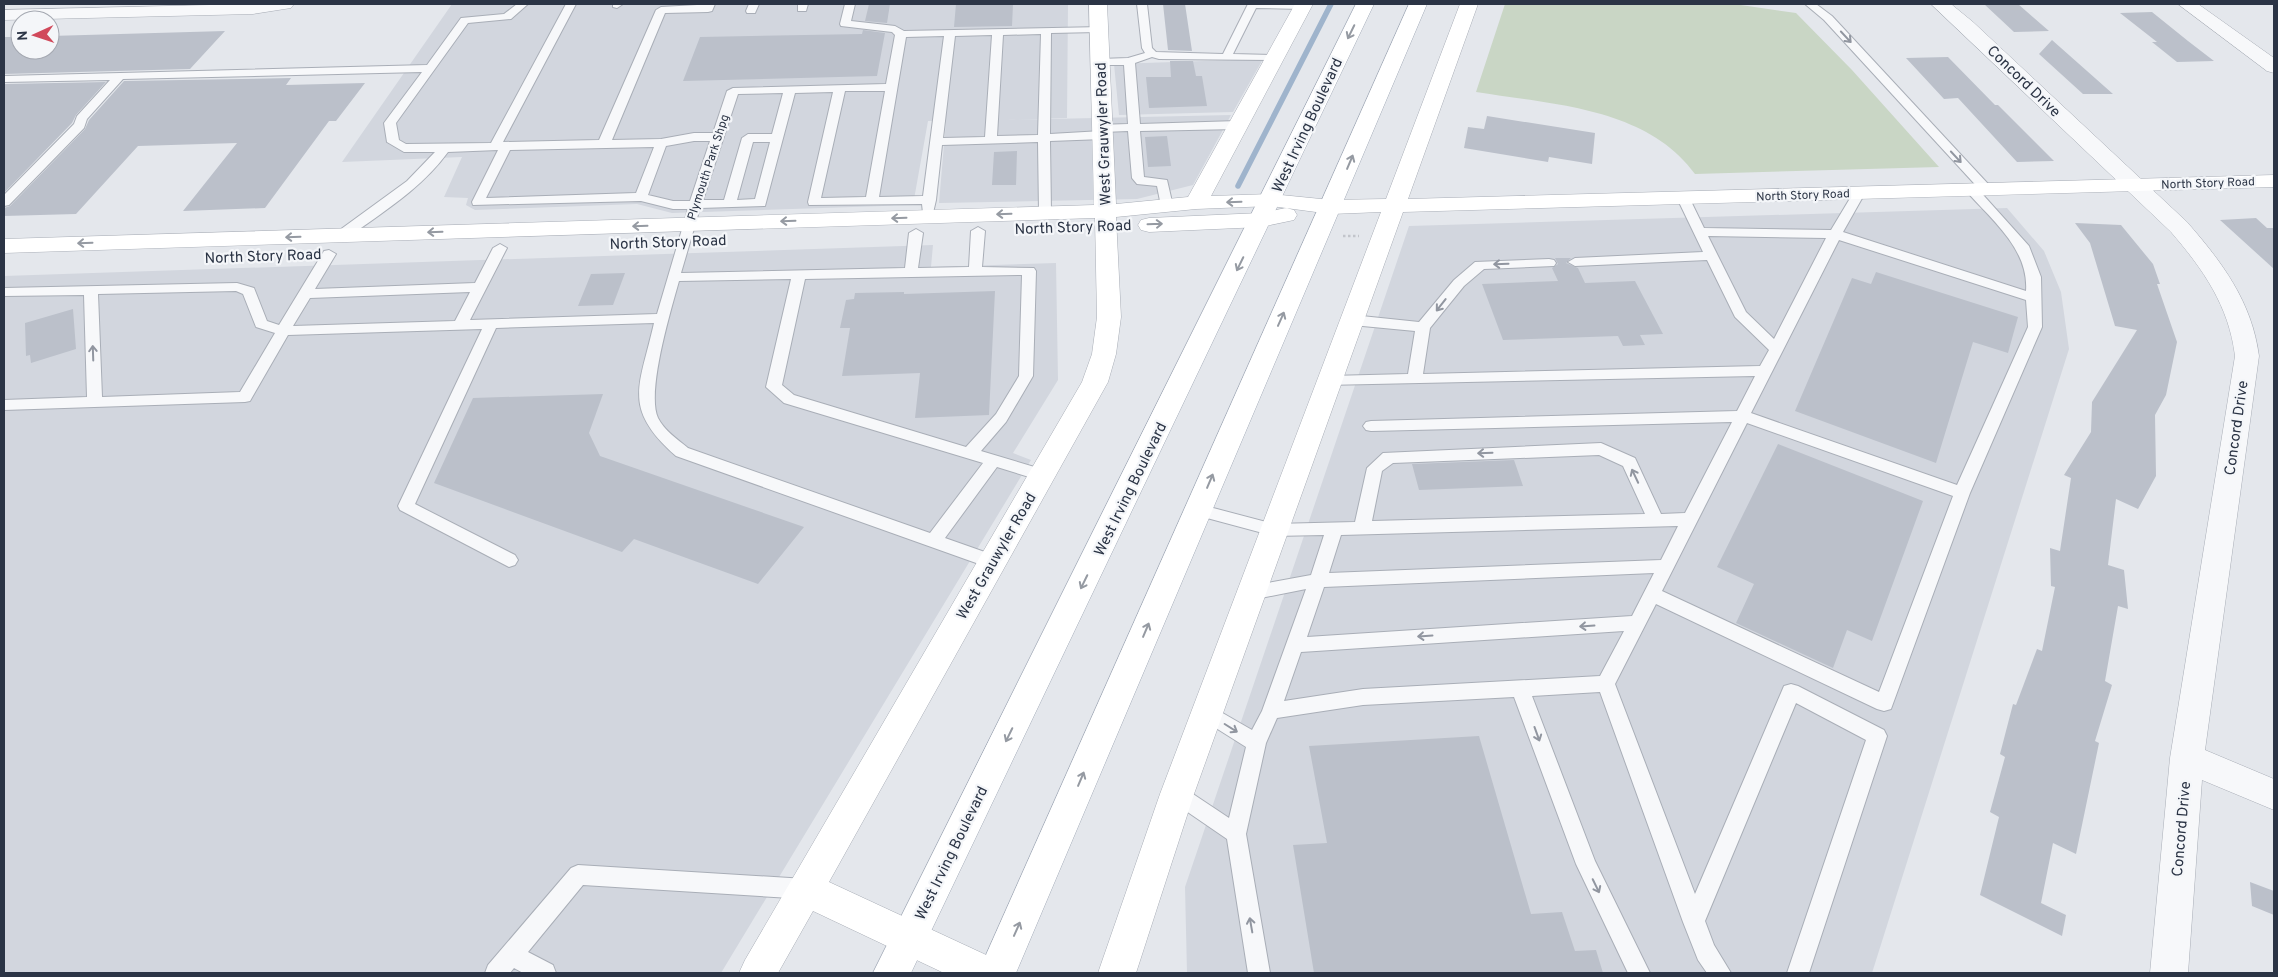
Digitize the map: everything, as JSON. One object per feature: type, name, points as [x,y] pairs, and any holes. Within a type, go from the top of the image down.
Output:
[{"type":"main road","name":"West Grauwyler Road","points":[[806,889],[1095,382],[1104,354],[1109,317],[1098,4]]},
{"type":"main road","name":"West Irving Boulevard","points":[[892,973],[1365,4]]},
{"type":"main road","points":[[997,973],[1198,510],[1335,222],[1418,4]]},
{"type":"main road","points":[[1118,973],[1177,794],[1469,4]]},
{"type":"main road","points":[[1196,203],[1303,5]]},
{"type":"main road","name":"North Story Road","points":[[4,265],[689,223],[1045,213],[1106,218],[1167,206],[1196,203],[1266,210],[1335,222],[1394,206],[2274,181]]},
{"type":"main road","name":"North Story Road","points":[[924,216],[978,230],[1106,218],[1266,210]]},
{"type":"main road","name":"North Story Road","points":[[4,246],[336,244],[500,248],[689,223]]},
{"type":"main road","points":[[758,973],[806,889],[984,973]]},
{"type":"street","points":[[4,15],[253,9],[285,4]]},
{"type":"street","name":"Concord Drive","points":[[1940,4],[1967,26],[2179,227],[2220,279],[2242,323],[2246,342],[2245,366],[2188,758],[2168,973]]},
{"type":"street","points":[[2187,4],[2274,67]]},
{"type":"street","points":[[2188,758],[2274,795]]},
{"type":"lane","points":[[523,4],[507,17],[464,20],[390,123],[392,142],[404,148],[444,148],[661,143],[694,138],[718,137]]},
{"type":"lane","points":[[571,4],[501,147],[478,202],[641,197],[673,205],[689,223]]},
{"type":"lane","points":[[604,144],[661,10],[708,9],[710,4]]},
{"type":"lane","points":[[850,4],[845,24],[895,29],[902,34],[1098,29]]},
{"type":"lane","points":[[1142,4],[1147,48],[1152,54]]},
{"type":"lane","points":[[1652,594],[1884,703],[1962,493],[2035,327],[2034,277],[2022,246],[1979,190],[1834,25],[1810,4]]},
{"type":"lane","points":[[1227,56],[1252,5],[1303,5]]},
{"type":"lane","points":[[1045,213],[1046,30]]},
{"type":"lane","points":[[991,140],[998,32]]},
{"type":"lane","points":[[911,272],[924,216],[937,142],[950,33]]},
{"type":"lane","points":[[872,201],[902,34]]},
{"type":"lane","points":[[1100,62],[1129,61],[1152,54],[1159,56],[1275,58]]},
{"type":"lane","points":[[1129,61],[1138,178],[1140,181],[1163,183],[1167,206]]},
{"type":"lane","points":[[4,78],[430,68]]},
{"type":"lane","points":[[4,202],[80,125],[80,118],[120,76]]},
{"type":"lane","points":[[733,91],[891,87]]},
{"type":"lane","points":[[840,88],[814,202],[872,201],[924,216]]},
{"type":"lane","points":[[790,90],[760,203],[729,204],[689,223],[662,318],[648,383],[648,411],[660,434],[682,452],[993,562]]},
{"type":"lane","name":"Plymouth Park Shpg","points":[[689,223],[733,91]]},
{"type":"lane","points":[[937,142],[1044,138],[1134,127],[1238,126]]},
{"type":"lane","points":[[729,204],[748,138],[777,138]]},
{"type":"lane","points":[[641,197],[661,143]]},
{"type":"lane","points":[[4,405],[245,397],[336,244],[435,163],[444,148]]},
{"type":"lane","points":[[1720,973],[1706,952],[1694,922],[1606,684],[1835,234],[1858,193]]},
{"type":"lane","points":[[1683,198],[1740,314],[1777,350]]},
{"type":"lane","points":[[975,272],[978,230]]},
{"type":"lane","points":[[1700,232],[1835,234],[2033,298]]},
{"type":"lane","points":[[460,325],[500,248]]},
{"type":"lane","points":[[1575,262],[1711,256]]},
{"type":"lane","points":[[1416,379],[1423,327],[1458,283],[1480,265],[1549,263]]},
{"type":"lane","points":[[673,277],[1029,271],[1026,376],[1001,418],[969,454]]},
{"type":"lane","points":[[799,275],[774,387],[789,400],[1042,475]]},
{"type":"lane","points":[[4,292],[237,287],[249,290],[261,324],[283,331],[662,318]]},
{"type":"lane","points":[[306,294],[480,287]]},
{"type":"lane","points":[[91,290],[95,402]]},
{"type":"lane","points":[[1352,320],[1423,327]]},
{"type":"lane","points":[[491,324],[406,506],[509,560]]},
{"type":"lane","points":[[1330,381],[1766,371]]},
{"type":"lane","points":[[1370,426],[1743,416],[1962,493]]},
{"type":"lane","points":[[1362,528],[1375,468],[1390,457],[1601,449],[1628,462],[1656,520]]},
{"type":"lane","points":[[934,541],[993,461]]},
{"type":"lane","points":[[1198,510],[1274,530],[1690,519]]},
{"type":"lane","points":[[1259,973],[1236,834],[1256,743],[1271,711],[1335,528]]},
{"type":"lane","points":[[1251,593],[1318,580],[1666,566]]},
{"type":"lane","points":[[1294,645],[1636,623]]},
{"type":"lane","points":[[1271,711],[1363,697],[1606,684]]},
{"type":"lane","points":[[1520,689],[1586,864],[1639,973]]},
{"type":"lane","points":[[1694,922],[1791,692],[1877,736],[1798,973]]},
{"type":"lane","points":[[1207,712],[1256,743]]},
{"type":"lane","points":[[1177,794],[1236,834]]},
{"type":"lane","points":[[496,973],[578,874],[806,889]]},
{"type":"lane","points":[[511,955],[545,973]]},
{"type":"path","points":[[1335,222],[1365,236]]},
{"type":"shaded area","points":[[452,4],[1068,4],[1067,118],[1006,120],[1231,115],[1193,185],[1137,199],[939,203],[946,121],[928,121],[913,205],[672,213],[637,204],[475,210],[466,205],[468,198],[444,197],[462,157],[342,162]]},
{"type":"shaded area","points":[[1263,59],[1233,112],[1119,115],[1114,64]]},
{"type":"shaded area","points":[[2007,208],[2044,251],[2061,292],[2069,349],[1872,973],[1187,973],[1185,887],[1409,226]]},
{"type":"shaded area","points":[[933,245],[931,267],[1056,263],[1058,380],[1013,453],[1031,460],[721,973],[4,973],[4,276]]},
{"type":"green space","points":[[1505,4],[1734,4],[1796,13],[1852,70],[1939,167],[1695,174],[1675,152],[1651,135],[1624,122],[1595,112],[1535,100],[1476,92]]},
{"type":"building","points":[[869,4],[890,4],[887,23],[865,21]]},
{"type":"building","points":[[956,4],[1013,4],[1012,26],[954,27]]},
{"type":"building","points":[[1163,4],[1185,4],[1192,51],[1168,50]]},
{"type":"building","points":[[1984,4],[2018,4],[2049,31],[2014,32]]},
{"type":"building","points":[[2152,12],[2214,61],[2177,62],[2152,42],[2157,42],[2120,13]]},
{"type":"building","points":[[863,30],[885,33],[877,76],[683,81],[700,37],[862,34]]},
{"type":"building","points":[[225,31],[190,69],[4,74],[4,37],[10,37],[10,60],[60,60],[60,36]]},
{"type":"building","points":[[2052,40],[2113,94],[2083,94],[2039,54]]},
{"type":"building","points":[[1948,57],[2054,161],[2017,162],[1958,98],[1944,99],[1906,58]]},
{"type":"building","points":[[1170,61],[1193,61],[1196,76],[1202,76],[1207,106],[1149,108],[1146,77],[1171,77]]},
{"type":"building","points":[[291,78],[286,85],[365,83],[336,121],[329,121],[265,208],[183,211],[237,143],[138,146],[76,214],[4,216],[4,208],[10,206],[85,129],[89,120],[124,81]]},
{"type":"building","points":[[106,82],[76,115],[72,123],[4,193],[4,84]]},
{"type":"building","points":[[1487,116],[1595,133],[1592,164],[1549,157],[1548,162],[1464,148],[1468,127],[1484,129]]},
{"type":"building","points":[[1167,136],[1171,166],[1148,167],[1145,137]]},
{"type":"building","points":[[1017,151],[1016,185],[992,185],[994,152]]},
{"type":"building","points":[[2256,218],[2267,228],[2274,228],[2274,269],[2220,220]]},
{"type":"building","points":[[2075,223],[2121,225],[2153,264],[2160,284],[2157,284],[2177,342],[2166,395],[2155,415],[2156,476],[2138,509],[2116,499],[2108,565],[2124,570],[2128,609],[2118,606],[2105,681],[2112,685],[2095,741],[2099,743],[2076,854],[2053,843],[2041,903],[2066,915],[2062,936],[1980,895],[1999,817],[1990,812],[2005,757],[2000,754],[2013,704],[2016,705],[2037,649],[2042,651],[2055,587],[2051,586],[2050,548],[2060,551],[2071,478],[2064,475],[2091,432],[2092,402],[2137,330],[2115,326],[2090,243]]},
{"type":"building","points":[[1555,258],[1571,258],[1566,263],[1578,268],[1585,283],[1635,281],[1663,334],[1640,335],[1645,345],[1623,346],[1618,336],[1503,340],[1482,284],[1558,281],[1552,268],[1558,264]]},
{"type":"building","points":[[1876,272],[2018,317],[2008,353],[1973,342],[1936,463],[1795,411],[1852,278],[1871,284]]},
{"type":"building","points":[[625,273],[613,305],[578,306],[591,274]]},
{"type":"building","points":[[995,291],[989,415],[915,418],[920,373],[842,376],[850,328],[840,328],[846,300],[854,299],[855,293],[904,292],[904,294]]},
{"type":"building","points":[[73,309],[76,349],[31,363],[30,355],[26,356],[25,323]]},
{"type":"building","points":[[603,394],[589,433],[600,456],[804,527],[758,584],[634,539],[622,552],[434,483],[473,398]]},
{"type":"building","points":[[1778,444],[1923,501],[1872,641],[1847,630],[1833,668],[1736,623],[1754,584],[1717,567]]},
{"type":"building","points":[[1514,460],[1523,486],[1419,490],[1412,464]]},
{"type":"building","points":[[1479,736],[1531,914],[1562,912],[1575,951],[1596,950],[1603,973],[1314,973],[1293,845],[1327,843],[1309,746]]},
{"type":"building","points":[[2250,882],[2274,891],[2274,915],[2252,906]]},
{"type":"waterway","points":[[1238,186],[1331,4]]}]
